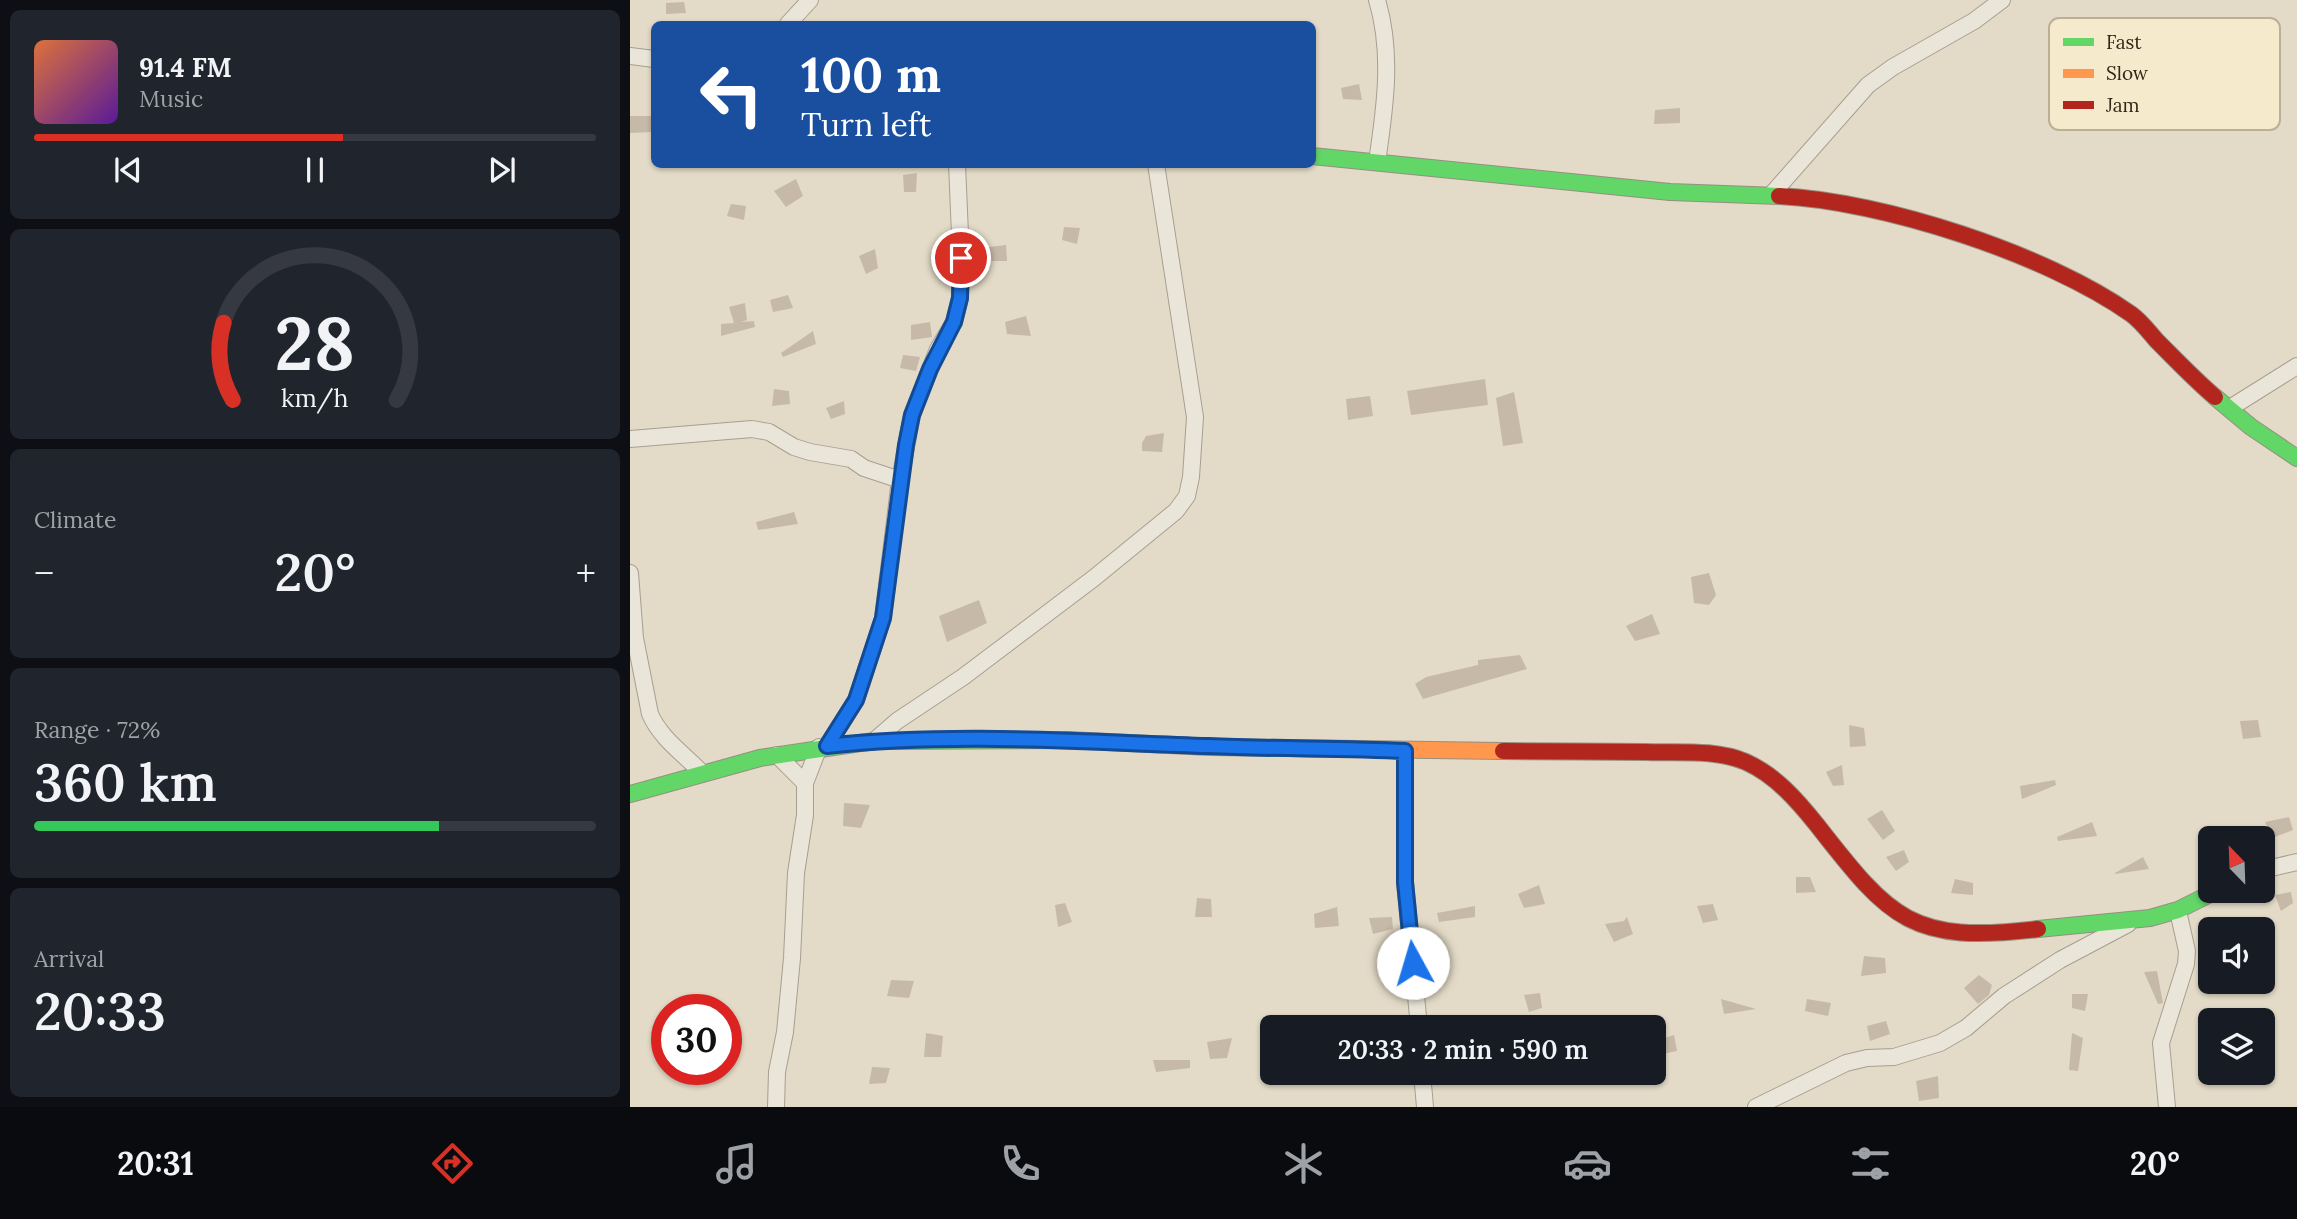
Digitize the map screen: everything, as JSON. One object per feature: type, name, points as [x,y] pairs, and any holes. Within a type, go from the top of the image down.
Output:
[{"type":"street","points":[[791,21],[810,0]]},
{"type":"street","points":[[1377,0],[1386,37],[1383,118],[1377,162]]},
{"type":"street","points":[[1771,195],[1868,85],[1893,67],[1974,21],[2002,0]]},
{"type":"street","points":[[630,56],[651,59]]},
{"type":"street","points":[[1316,156],[1670,192],[1771,195],[1878,210],[1926,223],[2026,259],[2082,285],[2133,315],[2194,379],[2251,428],[2297,458]]},
{"type":"street","points":[[776,1107],[777,1073],[785,1032],[792,958],[796,873],[805,815],[805,783],[823,747],[856,700],[883,618],[900,480],[912,415],[938,349],[954,322],[960,298],[957,168]]},
{"type":"street","points":[[874,741],[897,721],[963,677],[1103,571],[1176,511],[1187,496],[1195,417],[1157,168]]},
{"type":"street","points":[[2230,408],[2297,366]]},
{"type":"street","points":[[630,439],[752,429],[769,432],[794,447],[850,460],[864,468],[900,480]]},
{"type":"street","points":[[630,573],[635,638],[650,715],[655,726],[669,742],[702,773]]},
{"type":"street","points":[[630,794],[777,755],[874,741],[1056,739],[1210,747],[1405,751],[1630,751],[1730,757],[1748,762],[1772,778],[1835,846],[1860,880],[1877,897],[1913,923],[1972,935],[2141,919],[2178,911],[2198,900]]},
{"type":"street","points":[[1405,751],[1405,882],[1418,1015]]},
{"type":"street","points":[[777,755],[805,783]]},
{"type":"street","points":[[2275,867],[2297,862]]},
{"type":"street","points":[[2167,1107],[2161,1043],[2186,964],[2187,951],[2178,911]]},
{"type":"street","points":[[1756,1107],[1846,1063],[1867,1058],[1894,1057],[1940,1043],[1966,1028],[2004,996],[2060,960],[2141,919]]},
{"type":"street","points":[[1423,1085],[1425,1107]]},
{"type":"building","points":[[684,2],[686,13],[666,14],[666,3]]},
{"type":"building","points":[[1359,84],[1362,100],[1343,99],[1341,88]]},
{"type":"building","points":[[1680,108],[1680,123],[1654,124],[1655,110]]},
{"type":"building","points":[[630,116],[651,116],[651,132],[630,133]]},
{"type":"building","points":[[917,173],[916,192],[904,192],[903,175]]},
{"type":"building","points":[[796,179],[803,196],[786,207],[774,191]]},
{"type":"building","points":[[731,204],[746,206],[744,220],[727,216]]},
{"type":"building","points":[[1064,227],[1080,228],[1077,244],[1062,240]]},
{"type":"building","points":[[1006,245],[1007,261],[992,261],[989,247]]},
{"type":"building","points":[[875,249],[878,268],[866,274],[859,256]]},
{"type":"building","points":[[788,295],[793,308],[773,312],[770,300]]},
{"type":"building","points":[[745,303],[747,320],[741,322],[754,321],[755,327],[721,336],[721,324],[734,323],[729,307]]},
{"type":"building","points":[[1026,316],[1031,336],[1007,334],[1005,322]]},
{"type":"building","points":[[930,322],[932,337],[911,340],[911,325]]},
{"type":"building","points":[[813,331],[816,344],[783,357],[781,353]]},
{"type":"building","points":[[903,355],[920,357],[916,371],[900,368]]},
{"type":"building","points":[[1485,379],[1488,405],[1411,415],[1407,391]]},
{"type":"building","points":[[774,389],[789,391],[790,404],[772,406]]},
{"type":"building","points":[[1514,392],[1523,443],[1503,446],[1496,398]]},
{"type":"building","points":[[1370,396],[1373,416],[1348,420],[1346,399]]},
{"type":"building","points":[[844,401],[845,414],[831,419],[826,408]]},
{"type":"building","points":[[1164,433],[1162,452],[1142,451],[1146,436]]},
{"type":"building","points":[[794,512],[798,524],[758,530],[756,522]]},
{"type":"building","points":[[1709,573],[1716,595],[1709,605],[1694,603],[1691,577]]},
{"type":"building","points":[[979,600],[987,623],[947,642],[939,616]]},
{"type":"building","points":[[1652,614],[1660,634],[1635,641],[1626,626]]},
{"type":"building","points":[[1520,655],[1527,669],[1423,699],[1415,684],[1426,677],[1478,665],[1478,660]]},
{"type":"building","points":[[2258,720],[2261,737],[2243,739],[2240,721]]},
{"type":"building","points":[[1849,725],[1864,728],[1866,746],[1850,747]]},
{"type":"building","points":[[1842,765],[1844,785],[1833,786],[1826,772]]},
{"type":"building","points":[[2055,780],[2056,785],[2022,799],[2020,786]]},
{"type":"building","points":[[844,803],[870,805],[861,828],[843,826]]},
{"type":"building","points":[[1882,810],[1895,831],[1883,840],[1867,819]]},
{"type":"building","points":[[2289,817],[2293,830],[2275,837],[2275,826],[2267,826],[2265,822]]},
{"type":"building","points":[[2092,822],[2097,836],[2058,841],[2057,837]]},
{"type":"building","points":[[1904,850],[1909,862],[1896,871],[1886,857]]},
{"type":"building","points":[[2143,857],[2149,869],[2115,874],[2115,873]]},
{"type":"building","points":[[1796,877],[1810,877],[1816,892],[1796,893]]},
{"type":"building","points":[[1955,879],[1973,883],[1973,895],[1951,893]]},
{"type":"building","points":[[1539,885],[1545,904],[1524,908],[1518,894]]},
{"type":"building","points":[[2291,892],[2293,903],[2281,911],[2275,895]]},
{"type":"building","points":[[1197,898],[1211,899],[1212,917],[1195,917]]},
{"type":"building","points":[[1065,903],[1072,922],[1058,927],[1055,905]]},
{"type":"building","points":[[1713,904],[1718,920],[1703,923],[1697,906]]},
{"type":"building","points":[[1475,906],[1475,917],[1439,922],[1437,913]]},
{"type":"building","points":[[1337,907],[1339,926],[1315,928],[1314,914]]},
{"type":"building","points":[[1392,917],[1393,929],[1373,934],[1369,918]]},
{"type":"building","points":[[1627,917],[1633,934],[1614,942],[1605,924],[1624,921]]},
{"type":"building","points":[[1864,956],[1885,958],[1886,973],[1861,976]]},
{"type":"building","points":[[2157,971],[2163,1003],[2158,1004],[2144,972]]},
{"type":"building","points":[[1979,975],[1992,985],[1989,995],[1978,1004],[1964,988]]},
{"type":"building","points":[[891,980],[914,981],[909,998],[887,996]]},
{"type":"building","points":[[1540,993],[1542,1008],[1529,1012],[1524,995]]},
{"type":"building","points":[[2072,994],[2088,994],[2085,1011],[2072,1008]]},
{"type":"building","points":[[1721,999],[1756,1009],[1724,1014]]},
{"type":"building","points":[[1807,999],[1831,1003],[1828,1016],[1805,1011]]},
{"type":"building","points":[[1886,1021],[1890,1034],[1870,1041],[1867,1026]]},
{"type":"building","points":[[926,1033],[943,1036],[941,1057],[924,1057]]},
{"type":"building","points":[[2072,1033],[2083,1038],[2078,1071],[2069,1070]]},
{"type":"building","points":[[1674,1035],[1677,1051],[1666,1053],[1666,1038]]},
{"type":"building","points":[[1232,1038],[1227,1058],[1210,1059],[1207,1042]]},
{"type":"building","points":[[1153,1060],[1190,1060],[1190,1068],[1156,1072]]},
{"type":"building","points":[[872,1067],[890,1068],[886,1083],[869,1084]]},
{"type":"building","points":[[1938,1076],[1939,1098],[1919,1101],[1916,1081]]},
{"type":"traffic: fast","points":[[1316,156],[1670,192],[1779,196]]},
{"type":"traffic: fast","points":[[2215,397],[2251,427],[2297,458]]},
{"type":"traffic: fast","points":[[630,794],[760,758],[874,741],[1068,740]]},
{"type":"traffic: fast","points":[[2038,929],[2150,918],[2178,910],[2198,900]]},
{"type":"traffic: slow","points":[[1068,740],[1210,747],[1503,751]]},
{"type":"traffic: jam","points":[[1779,196],[1866,208],[1914,220],[1962,234],[2055,271],[2096,292],[2135,317],[2215,397]]},
{"type":"traffic: jam","points":[[1503,751],[1697,752],[1734,758],[1757,767],[1785,789],[1865,883],[1886,904],[1908,918],[1932,928],[1961,932],[1995,933],[2038,929]]},
{"type":"route","points":[[961,258],[960,298],[954,322],[938,349],[912,415],[890,548],[883,618],[856,700],[827,746],[874,741],[1056,739],[1210,747],[1405,751],[1405,882],[1413,963]]}]
